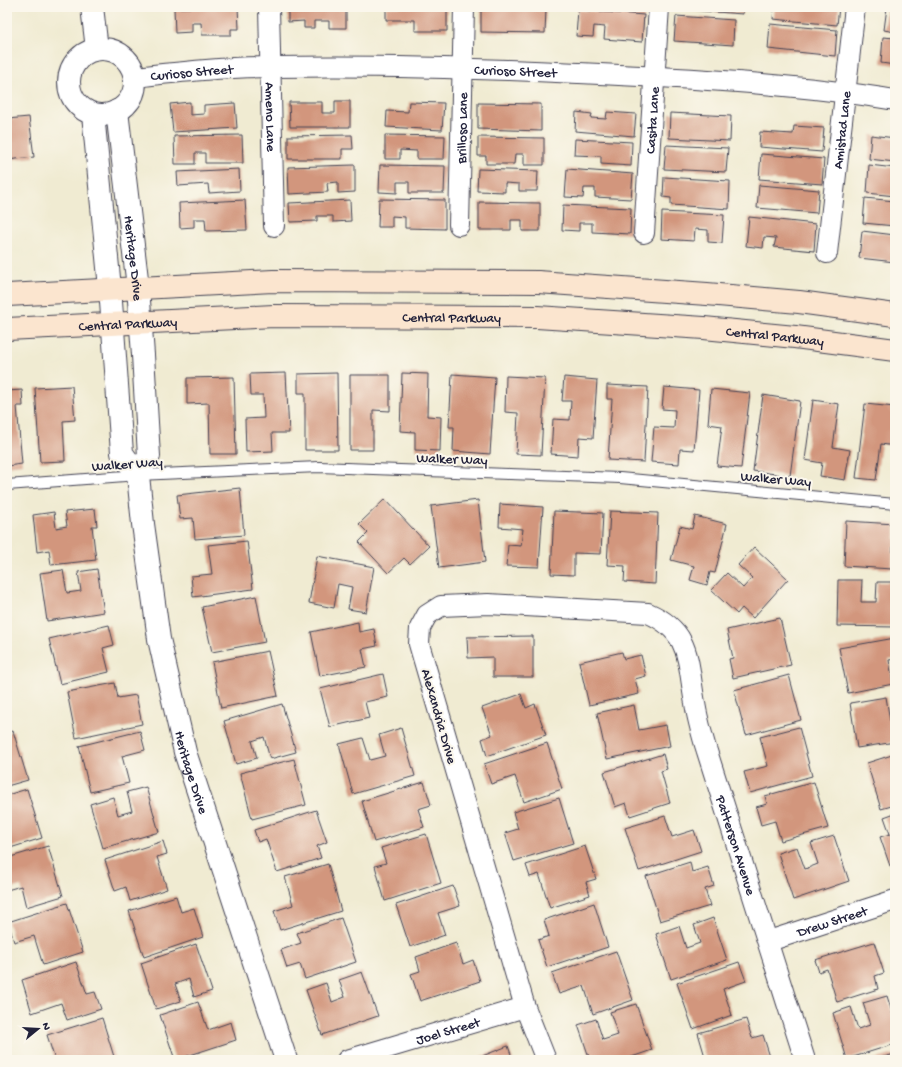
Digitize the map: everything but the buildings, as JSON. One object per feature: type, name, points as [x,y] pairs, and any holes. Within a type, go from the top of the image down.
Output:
[{"type":"main road","points":[[7,295],[110,288],[273,281],[538,282],[715,294],[799,302],[895,315]]},
{"type":"main road","name":"Central Parkway","points":[[7,329],[274,316],[537,317],[720,330],[795,337],[895,350]]},
{"type":"street","points":[[92,7],[97,49]]},
{"type":"street","name":"Ameno Lane","points":[[269,7],[274,226]]},
{"type":"street","name":"Brilloso Lane","points":[[459,225],[464,7]]},
{"type":"street","name":"Casita Lane","points":[[644,233],[659,7]]},
{"type":"street","name":"Amistad Lane","points":[[828,253],[855,7]]},
{"type":"street","points":[[97,49],[117,53],[125,59],[131,67],[134,77],[135,85],[131,97],[124,107],[107,115],[93,114],[84,110],[76,103],[70,93],[68,81],[71,70],[77,60],[86,53],[97,49]]},
{"type":"street","name":"Curioso Street","points":[[134,77],[200,70],[271,66],[462,67],[654,76],[845,92],[895,100]]},
{"type":"street","name":"Heritage Drive","points":[[118,111],[138,287],[149,456],[138,475]]},
{"type":"street","name":"Heritage Drive","points":[[93,114],[110,288],[122,453],[138,475],[143,524],[159,639],[185,752],[286,1060]]},
{"type":"street","name":"Alexandria Drive","points":[[546,1060],[525,1007],[419,644],[420,628],[427,615],[441,606],[488,604],[648,613],[662,619],[674,630]]},
{"type":"street","name":"Patterson Avenue","points":[[674,630],[683,643],[690,662],[695,702],[705,745],[769,941],[805,1060]]},
{"type":"street","name":"Drew Street","points":[[769,941],[895,900]]},
{"type":"street","name":"Joel Street","points":[[348,1060],[525,1007]]},
{"type":"lane","name":"Walker Way","points":[[7,485],[138,475],[319,467],[612,478],[895,504]]}]
